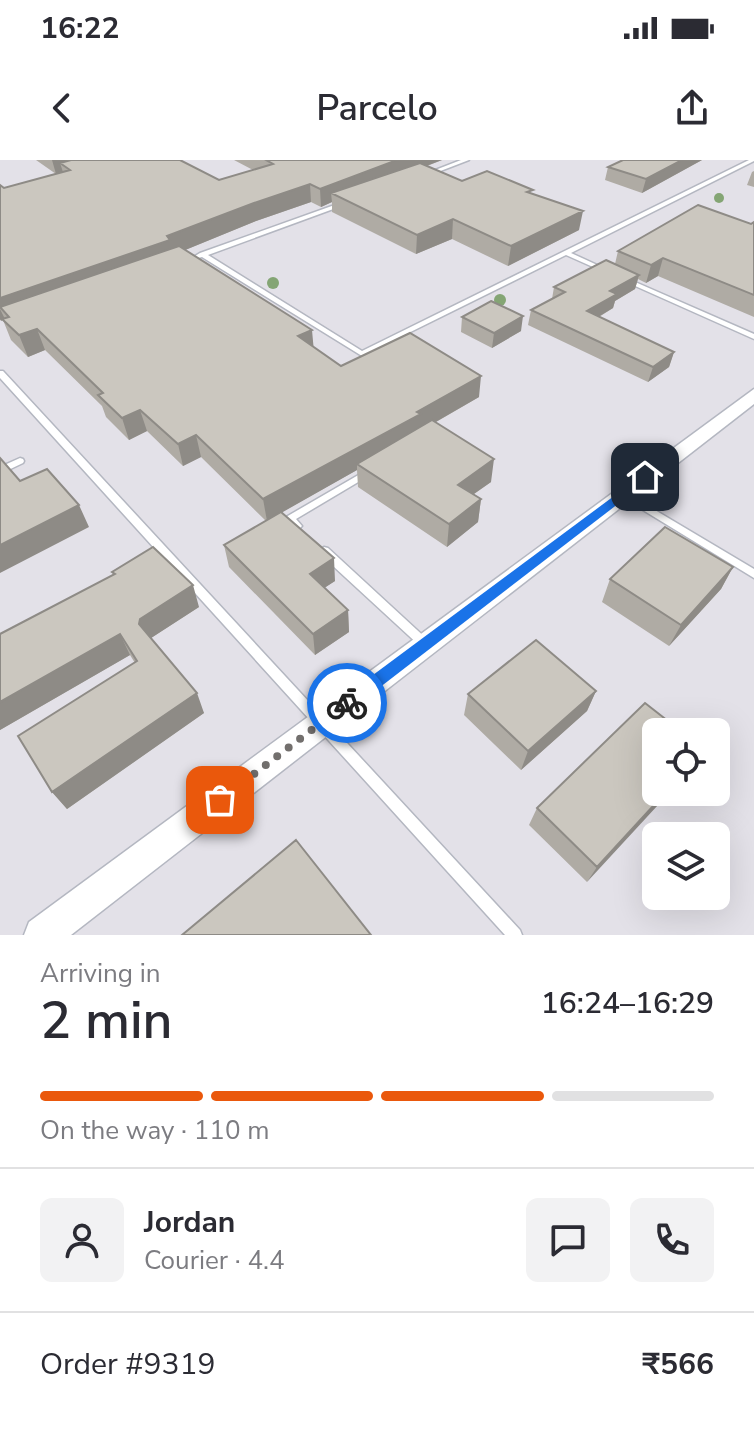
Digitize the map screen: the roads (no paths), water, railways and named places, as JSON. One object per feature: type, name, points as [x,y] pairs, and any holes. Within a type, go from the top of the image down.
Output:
[{"type":"street","points":[[42,935],[754,395]]},
{"type":"lane","points":[[422,176],[466,160]]},
{"type":"lane","points":[[202,254],[362,354],[753,160]]},
{"type":"lane","points":[[188,259],[349,202]]},
{"type":"lane","points":[[566,253],[609,272]]},
{"type":"lane","points":[[624,279],[754,337]]},
{"type":"lane","points":[[0,373],[515,935]]},
{"type":"lane","points":[[0,471],[20,461]]},
{"type":"lane","points":[[382,464],[289,519],[425,644]]},
{"type":"lane","points":[[623,494],[754,574]]}]
